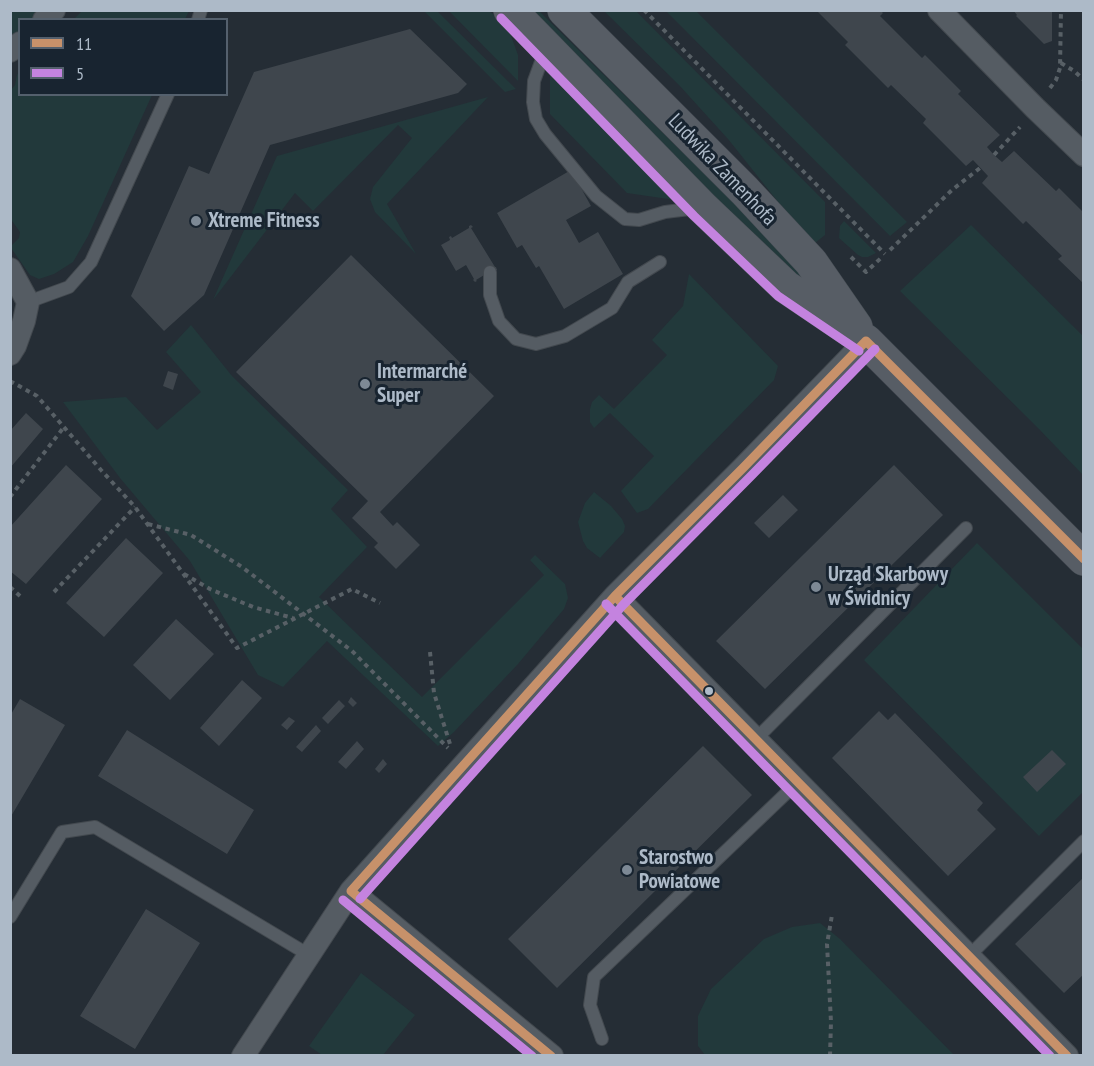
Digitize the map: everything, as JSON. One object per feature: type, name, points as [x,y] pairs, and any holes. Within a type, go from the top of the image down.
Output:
[{"type":"main road","name":"Ludwika Zamenhofa","points":[[510,10],[703,208],[786,287],[866,341]]},
{"type":"main road","name":"Ludwika Zamenhofa","points":[[564,10],[745,191],[812,262],[866,341],[1083,559]]},
{"type":"street","points":[[939,10],[1083,155]]},
{"type":"street","points":[[10,269],[28,302],[24,321],[10,354]]},
{"type":"street","points":[[243,1056],[351,891],[615,596],[866,341]]},
{"type":"street","points":[[615,596],[1067,1056]]},
{"type":"street","points":[[351,891],[552,1056]]},
{"type":"lane","points":[[546,47],[534,81],[533,102],[537,119],[545,134],[596,196],[625,219],[639,220],[672,211],[703,208]]},
{"type":"lane","points":[[28,302],[69,287],[91,262],[167,96]]},
{"type":"lane","points":[[490,272],[490,295],[499,321],[516,339],[536,344],[565,336],[612,308],[628,282],[660,262]]},
{"type":"lane","points":[[756,739],[966,528]]},
{"type":"lane","points":[[602,1039],[590,1005],[594,977],[798,782]]},
{"type":"lane","points":[[10,917],[62,832],[95,827],[309,955]]},
{"type":"lane","points":[[969,956],[1083,842]]},
{"type":"path","points":[[644,10],[883,256],[866,272],[851,256]]},
{"type":"path","points":[[1060,63],[1074,71],[1083,80]]},
{"type":"path","points":[[890,249],[952,190],[980,168]]},
{"type":"path","points":[[10,381],[37,396],[135,507],[237,648],[352,589],[380,603]]},
{"type":"path","points":[[10,497],[64,427]]},
{"type":"path","points":[[54,592],[135,507]]},
{"type":"path","points":[[147,524],[191,535],[243,567],[352,651],[452,753],[434,693],[430,652]]},
{"type":"path","points":[[182,574],[210,589],[253,607],[294,619]]},
{"type":"path","points":[[10,587],[20,596]]},
{"type":"path","points":[[830,1056],[831,1022],[827,944],[832,915]]},
{"type":"green space","points":[[82,10],[189,11],[186,18],[75,18]]},
{"type":"green space","points":[[14,11],[54,11],[45,18],[18,18],[18,44],[11,51],[11,13]]},
{"type":"green space","points":[[424,11],[437,11],[516,89],[505,92]]},
{"type":"green space","points":[[449,11],[489,11],[493,14],[510,33],[518,55],[518,81]]},
{"type":"green space","points":[[530,11],[539,11],[680,150],[800,256],[825,308]]},
{"type":"green space","points":[[604,11],[636,11],[825,202],[825,235],[815,243],[779,203],[728,139],[679,85]]},
{"type":"green space","points":[[666,11],[696,11],[907,222],[890,236]]},
{"type":"green space","points":[[550,73],[675,200],[627,193],[550,114]]},
{"type":"green space","points":[[18,74],[18,96],[152,96],[88,236],[73,262],[54,274],[39,279],[30,275],[11,248],[19,238],[20,232],[10,218],[11,90],[15,85]]},
{"type":"green space","points":[[488,97],[387,204],[416,254],[375,212],[370,199],[373,187],[412,138],[398,125],[313,211],[295,193],[213,300],[277,156]]},
{"type":"green space","points":[[844,221],[876,253],[862,257],[839,238],[840,226]]},
{"type":"green space","points":[[971,225],[1083,336],[1083,475],[900,291]]},
{"type":"green space","points":[[689,274],[778,366],[774,380],[648,509],[637,513],[621,491],[654,456],[610,413],[594,428],[590,422],[590,409],[592,402],[599,395],[614,409],[667,355],[652,340],[683,306]]},
{"type":"green space","points":[[191,325],[232,376],[348,490],[331,509],[367,547],[319,597],[422,697],[544,575],[530,560],[535,555],[565,584],[568,598],[564,609],[518,664],[438,746],[327,641],[283,687],[258,675],[190,561],[120,478],[63,402],[126,397],[157,430],[201,392],[166,352]]},
{"type":"green space","points":[[594,492],[611,506],[625,526],[624,532],[600,558],[587,548],[578,522],[585,503]]},
{"type":"green space","points":[[977,543],[1083,649],[1083,792],[1039,836],[864,660]]},
{"type":"green space","points":[[820,923],[840,939],[954,1055],[705,1055],[698,1046],[698,1016],[711,989],[764,939],[792,927]]},
{"type":"green space","points":[[361,973],[415,1015],[383,1055],[322,1055],[309,1046]]},
{"type":"building","points":[[816,10],[880,10],[883,13],[880,16],[922,58],[925,55],[961,91],[958,94],[1000,135],[987,147],[994,155],[1002,162],[1014,151],[1056,191],[1059,188],[1084,213],[1084,284],[1058,259],[1062,256],[1026,221],[1023,224],[982,183],[988,176],[973,160],[966,166],[923,123],[926,119],[891,85],[888,88],[845,45],[848,42]]},
{"type":"building","points":[[1013,10],[1052,10],[1052,41],[1044,44],[1016,16]]},
{"type":"building","points":[[410,29],[467,84],[458,93],[270,145],[204,295],[164,331],[131,296],[189,166],[209,174],[254,72]]},
{"type":"building","points":[[571,170],[591,206],[566,220],[579,243],[598,232],[623,274],[564,309],[539,266],[536,268],[522,245],[517,248],[497,213]]},
{"type":"building","points":[[471,225],[497,270],[494,269],[475,282],[466,265],[456,271],[441,245],[450,240],[449,237],[452,238]]},
{"type":"building","name":"Intermarché Super","points":[[351,255],[494,396],[380,512],[393,526],[397,522],[420,545],[396,569],[374,547],[378,543],[352,518],[368,501],[236,372]]},
{"type":"building","points":[[168,371],[178,374],[173,390],[163,386]]},
{"type":"building","points":[[26,413],[43,429],[10,468],[10,431]]},
{"type":"building","points":[[66,465],[102,499],[26,584],[10,571],[10,527]]},
{"type":"building","points":[[894,465],[943,515],[765,689],[716,641]]},
{"type":"building","points":[[783,495],[798,510],[769,538],[754,523]]},
{"type":"building","points":[[126,538],[163,573],[104,637],[66,603]]},
{"type":"building","points":[[176,619],[214,654],[170,700],[133,665]]},
{"type":"building","points":[[242,680],[262,698],[219,746],[200,728]]},
{"type":"building","points":[[351,697],[357,703],[353,707],[348,702]]},
{"type":"building","points":[[20,699],[65,725],[10,818],[10,716]]},
{"type":"building","points":[[339,700],[345,706],[328,724],[322,718]]},
{"type":"building","points":[[879,711],[888,720],[895,713],[983,803],[977,810],[996,829],[948,876],[832,758]]},
{"type":"building","points":[[289,717],[295,721],[287,730],[281,725]]},
{"type":"building","points":[[316,725],[321,731],[302,752],[296,747]]},
{"type":"building","points":[[127,730],[254,810],[227,854],[98,776]]},
{"type":"building","points":[[357,741],[364,749],[346,769],[338,762]]},
{"type":"building","name":"Starostwo Powiatowe","points":[[703,746],[752,795],[557,988],[508,939]]},
{"type":"building","points":[[1052,750],[1066,764],[1037,792],[1023,777]]},
{"type":"building","points":[[383,759],[387,764],[379,773],[375,769]]},
{"type":"building","points":[[1084,877],[1084,974],[1064,993],[1015,944]]},
{"type":"building","points":[[146,909],[200,943],[135,1049],[80,1016]]},
{"type":"transit line","name":"5","points":[[501,18],[694,216],[778,296],[859,351]]},
{"type":"transit line","name":"11","points":[[866,341],[1084,559]]},
{"type":"transit line","name":"11","points":[[351,891],[615,596],[866,341]]},
{"type":"transit line","name":"5","points":[[360,899],[624,604],[875,349]]},
{"type":"transit line","name":"11","points":[[615,596],[1067,1056]]},
{"type":"transit line","name":"5","points":[[606,604],[1050,1056]]},
{"type":"transit line","name":"11","points":[[351,891],[551,1056]]},
{"type":"transit line","name":"5","points":[[343,900],[532,1056]]},
{"type":"place","name":"Xtreme Fitness","points":[[196,221]]},
{"type":"place","name":"Intermarché Super","points":[[365,384]]},
{"type":"place","name":"Urząd Skarbowy w Świdnicy","points":[[816,587]]},
{"type":"place","name":"Starostwo Powiatowe","points":[[627,870]]}]
